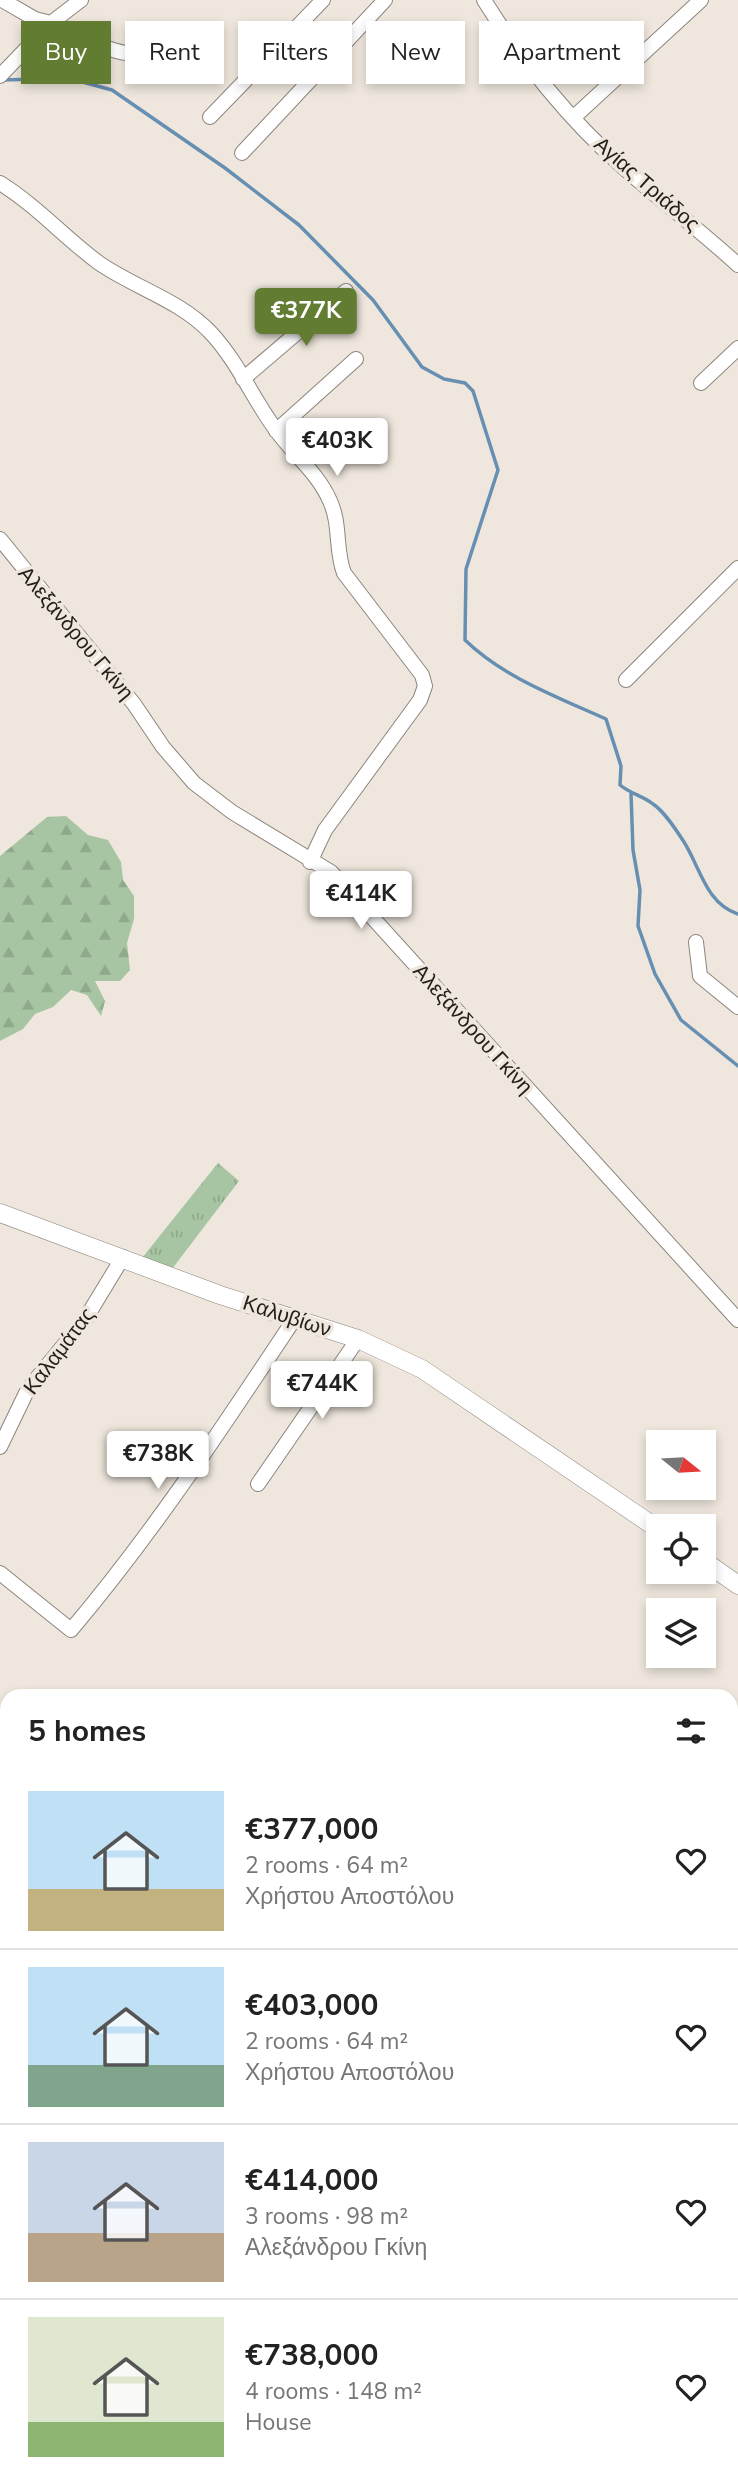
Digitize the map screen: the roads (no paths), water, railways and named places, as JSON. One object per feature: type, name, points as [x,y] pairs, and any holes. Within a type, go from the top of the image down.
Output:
[{"type":"main road","name":"Καλυβίων","points":[[0,1213],[220,1295],[358,1339],[422,1369],[646,1521]]},
{"type":"main road","points":[[716,1570],[738,1586]]},
{"type":"street","points":[[2,0],[43,21]]},
{"type":"street","points":[[54,21],[81,0]]},
{"type":"street","points":[[210,117],[323,0]]},
{"type":"street","points":[[242,153],[386,0]]},
{"type":"street","name":"Αγίας Τριάδος","points":[[484,0],[503,31],[574,117],[623,167],[667,201],[738,265]]},
{"type":"street","points":[[574,117],[701,0]]},
{"type":"street","points":[[0,76],[21,54]]},
{"type":"street","points":[[0,183],[34,206],[99,262],[186,312],[210,332],[276,431],[316,476],[330,499],[336,517],[338,558],[344,573],[422,675],[425,686],[420,700],[325,830],[310,862]]},
{"type":"street","points":[[243,379],[346,290]]},
{"type":"street","points":[[701,383],[738,348]]},
{"type":"street","points":[[276,431],[356,359]]},
{"type":"street","name":"Αλεξάνδρου Γκίνη","points":[[0,540],[134,704],[163,747],[194,783],[310,862],[331,872],[738,1320]]},
{"type":"street","points":[[626,680],[738,568]]},
{"type":"street","points":[[696,943],[699,976],[738,1006]]},
{"type":"street","name":"Καλαμάτας","points":[[0,1447],[28,1389],[86,1318],[123,1257]]},
{"type":"street","points":[[0,1573],[71,1630],[122,1570],[182,1487],[295,1318]]},
{"type":"street","points":[[258,1483],[358,1339]]},
{"type":"waterway","points":[[3,80],[68,78],[112,90],[225,168],[299,225],[373,300],[422,367],[444,379],[465,383],[473,391],[498,470],[466,569],[465,640],[513,675],[606,719],[621,766],[620,785],[649,801],[662,812],[684,842],[711,893],[718,902],[738,914]]},
{"type":"waterway","points":[[631,794],[633,850],[640,890],[638,926],[655,974],[681,1020],[738,1066]]}]
